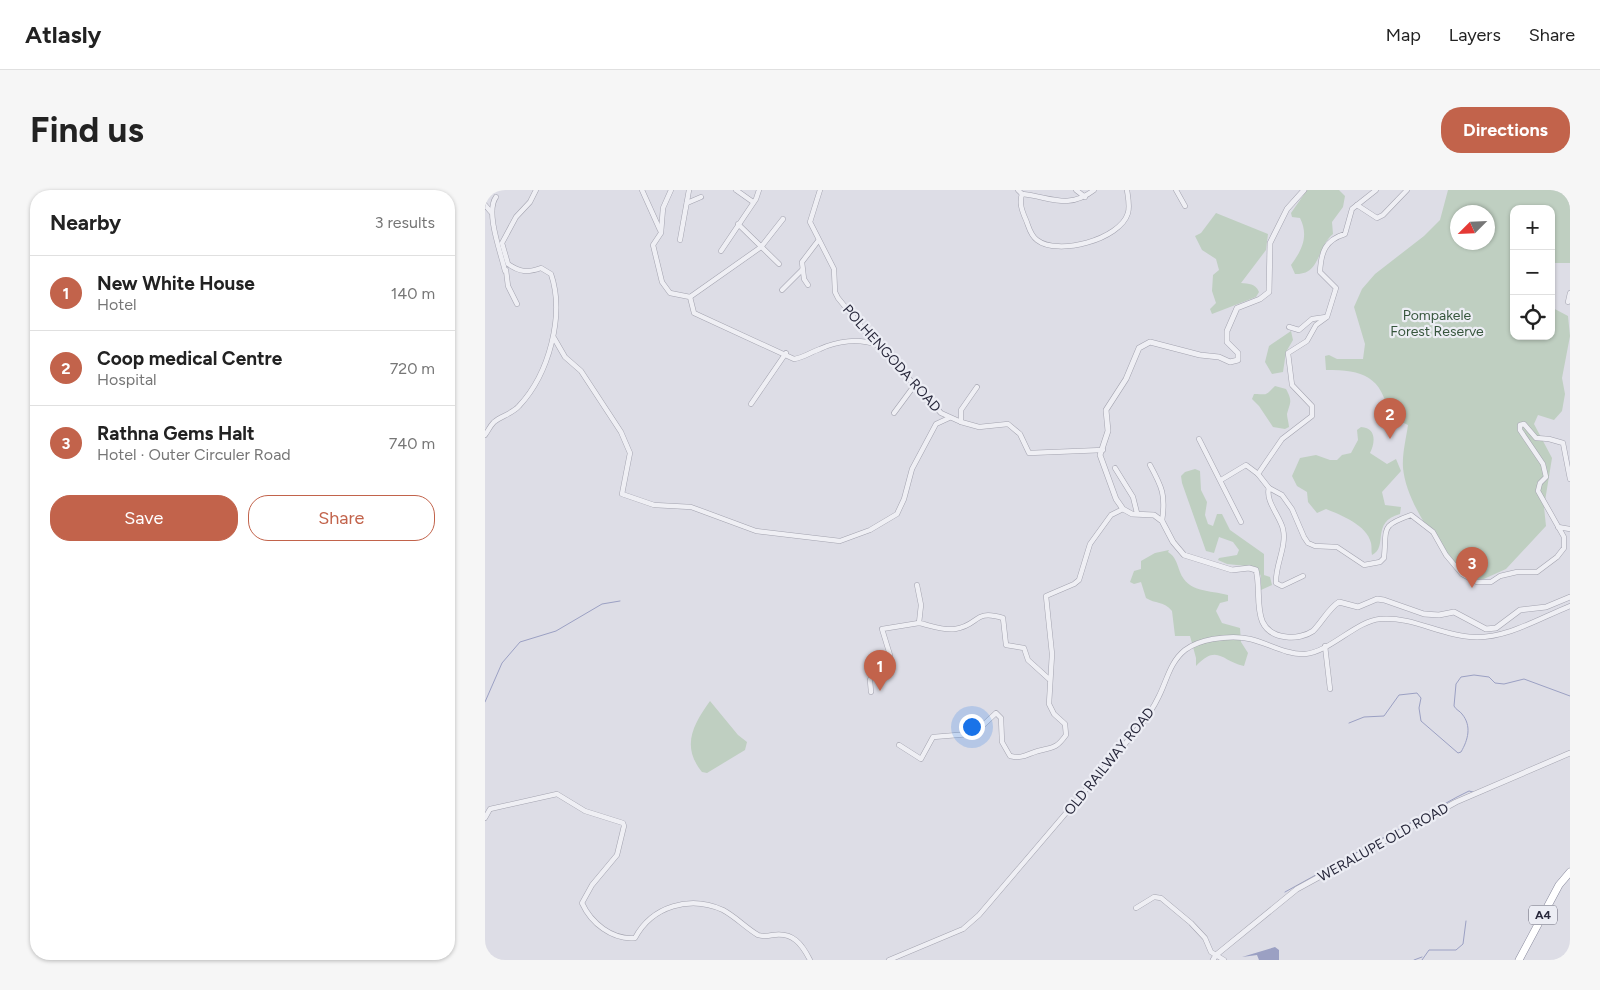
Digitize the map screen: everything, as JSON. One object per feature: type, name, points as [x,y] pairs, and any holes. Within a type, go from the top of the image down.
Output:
[{"type":"highway","name":"A4","points":[[1519,960],[1559,885],[1570,872]]},
{"type":"street","points":[[505,271],[508,264],[502,243],[508,228],[530,202],[536,190]]},
{"type":"street","points":[[642,190],[661,233]]},
{"type":"street","points":[[671,190],[663,208],[661,233],[653,245],[662,282],[669,293],[691,296],[761,247],[783,219]]},
{"type":"street","points":[[680,240],[689,190]]},
{"type":"street","points":[[736,190],[753,202]]},
{"type":"street","points":[[721,251],[759,190]]},
{"type":"street","name":"POLHENGODA ROAD","points":[[820,190],[810,222],[834,269],[835,292],[838,298],[914,386],[949,418],[979,427],[1008,424],[1020,434],[1029,453],[1103,450]]},
{"type":"street","points":[[1076,190],[1085,197]]},
{"type":"street","points":[[1094,190],[1085,197],[1067,202],[1020,192],[1022,210],[1032,235],[1045,244],[1062,245],[1095,240],[1118,227],[1129,211],[1127,190]]},
{"type":"street","points":[[1176,190],[1185,206]]},
{"type":"street","points":[[1304,190],[1287,209],[1270,243],[1269,292],[1260,299],[1237,308],[1227,331],[1227,342],[1238,353],[1238,360],[1230,362],[1219,357],[1200,355],[1159,343],[1150,342],[1143,344],[1139,348],[1126,379],[1106,410],[1109,431],[1100,455],[1101,464],[1116,499],[1123,509],[1132,514],[1154,515],[1162,521],[1173,542],[1184,555],[1232,570],[1249,568],[1256,570],[1259,580],[1257,597],[1259,615],[1270,630],[1284,637],[1295,638],[1311,632],[1339,602],[1358,606],[1377,599],[1424,614],[1439,615],[1454,612],[1486,629],[1496,628],[1520,610],[1546,607],[1570,597]]},
{"type":"street","points":[[1258,474],[1282,439],[1312,416],[1312,406],[1292,385],[1288,353],[1307,341],[1316,325],[1327,317],[1336,288],[1320,272],[1321,259],[1327,242],[1345,234],[1349,216],[1357,205],[1376,190]]},
{"type":"street","points":[[1357,205],[1377,218],[1383,215],[1407,190]]},
{"type":"street","points":[[686,204],[691,199],[701,196]]},
{"type":"street","points":[[496,197],[492,201],[491,212],[508,286],[517,304]]},
{"type":"street","points":[[485,205],[491,212]]},
{"type":"street","points":[[738,224],[779,264]]},
{"type":"street","points":[[808,285],[803,279],[802,270],[807,254],[819,241]]},
{"type":"street","points":[[485,435],[494,422],[518,408],[527,396],[547,359],[554,338],[557,290],[551,274],[541,268],[528,272],[517,270],[508,264]]},
{"type":"street","points":[[782,290],[802,270]]},
{"type":"street","points":[[1568,302],[1570,293]]},
{"type":"street","points":[[691,296],[695,313],[701,318],[752,341],[797,358],[822,348],[853,341],[869,342],[878,345]]},
{"type":"street","points":[[1289,327],[1299,330],[1312,319],[1327,317]]},
{"type":"street","points":[[554,338],[565,358],[581,370],[621,432],[630,453],[622,494],[654,505],[691,507],[756,532],[840,541],[870,530],[897,514],[904,499],[911,469],[936,424],[949,418]]},
{"type":"street","points":[[751,404],[786,353]]},
{"type":"street","points":[[894,413],[914,386]]},
{"type":"street","points":[[961,422],[961,410],[977,387]]},
{"type":"street","points":[[1221,480],[1246,465],[1258,474],[1269,488],[1282,495],[1308,543],[1315,546],[1337,547],[1364,564],[1380,562],[1384,558],[1387,527],[1391,522],[1411,515],[1433,532],[1446,555],[1462,574],[1477,582],[1491,582],[1500,576],[1517,572],[1537,572],[1557,556],[1563,548],[1564,537],[1538,491],[1540,483],[1546,477],[1543,464],[1520,430],[1520,425],[1524,424],[1536,438],[1549,439],[1563,444],[1570,479]]},
{"type":"street","points":[[1199,439],[1241,522]]},
{"type":"street","points":[[1150,465],[1162,486],[1165,500],[1162,521]]},
{"type":"street","points":[[1115,468],[1133,497],[1137,513]]},
{"type":"street","points":[[1269,488],[1268,495],[1282,527],[1285,540],[1275,569],[1276,583],[1282,586],[1303,576]]},
{"type":"street","points":[[899,745],[921,759],[933,737],[969,734],[980,728],[996,714],[1001,718],[1001,742],[1011,756],[1020,758],[1039,751],[1050,750],[1060,744],[1066,735],[1065,724],[1054,714],[1049,704],[1052,654],[1046,596],[1079,580],[1090,544],[1111,515],[1123,509]]},
{"type":"street","points":[[1558,527],[1570,529]]},
{"type":"street","points":[[917,585],[921,605],[919,623]]},
{"type":"street","name":"OLD RAILWAY ROAD","points":[[889,960],[963,929],[979,915],[1151,712],[1172,664],[1184,651],[1200,641],[1231,636],[1251,639],[1272,648],[1305,654],[1379,619],[1403,619],[1463,636],[1481,637],[1517,628],[1570,606]]},
{"type":"street","points":[[871,692],[871,674],[875,669],[884,667],[890,655],[883,629],[919,623],[952,630],[965,626],[988,614],[1003,618],[1006,644],[1024,648],[1028,660],[1049,679]]},
{"type":"street","points":[[1325,646],[1330,689]]},
{"type":"street","name":"WERALUPE OLD ROAD","points":[[1215,957],[1297,889],[1312,880],[1456,802],[1570,753]]},
{"type":"street","points":[[485,818],[490,809],[557,794],[585,811],[623,823],[625,826],[617,854],[582,903],[587,914],[604,930],[620,937],[635,938],[642,925],[663,909],[693,903],[707,903],[725,911],[758,935],[765,937],[789,935],[802,944],[810,960]]},
{"type":"street","points":[[1136,908],[1154,897],[1161,898],[1191,922],[1205,938],[1215,957],[1224,960]]},
{"type":"green space","points":[[1307,190],[1339,190],[1345,196],[1343,207],[1332,222],[1333,234],[1314,265],[1310,270],[1295,274],[1291,265],[1303,243],[1304,231],[1300,218],[1292,217],[1291,213]]},
{"type":"green space","name":"Pompakele Forest Reserve","points":[[1448,190],[1570,190],[1570,263],[1555,263],[1555,205],[1510,205],[1510,340],[1555,340],[1555,309],[1568,316],[1570,336],[1562,378],[1565,394],[1562,411],[1554,420],[1538,415],[1534,424],[1552,458],[1544,507],[1546,526],[1506,569],[1477,582],[1441,546],[1420,515],[1412,499],[1403,468],[1408,425],[1389,416],[1381,392],[1369,378],[1350,372],[1326,370],[1325,356],[1329,355],[1337,359],[1363,359],[1365,344],[1354,307],[1362,289],[1375,274],[1424,236],[1440,220]]},
{"type":"green space","points":[[1216,213],[1268,234],[1266,250],[1241,283],[1256,287],[1259,292],[1256,297],[1212,314],[1210,309],[1216,303],[1212,291],[1213,275],[1219,270],[1216,259],[1202,250],[1195,236],[1201,233]]},
{"type":"green space","points":[[1291,331],[1293,340],[1286,352],[1283,372],[1272,374],[1265,362],[1269,346]]},
{"type":"green space","points":[[1275,386],[1286,389],[1290,399],[1287,414],[1289,427],[1285,429],[1273,427],[1252,399],[1254,394],[1266,394]]},
{"type":"green space","points":[[1361,427],[1370,430],[1372,433],[1374,441],[1370,453],[1387,464],[1396,459],[1401,471],[1382,492],[1385,505],[1401,507],[1400,514],[1385,523],[1382,528],[1377,551],[1372,555],[1369,537],[1359,526],[1339,514],[1326,509],[1317,513],[1308,502],[1307,492],[1297,486],[1292,476],[1300,458],[1316,455],[1330,460],[1337,460],[1342,455],[1351,453],[1358,440],[1357,430]]},
{"type":"green space","points":[[1195,469],[1200,471],[1201,490],[1207,502],[1205,515],[1208,524],[1213,526],[1217,514],[1222,514],[1230,530],[1264,554],[1264,575],[1270,577],[1272,585],[1261,590],[1261,576],[1256,567],[1227,564],[1218,560],[1219,558],[1237,555],[1239,550],[1233,542],[1219,537],[1214,553],[1206,551],[1181,476],[1185,472]]},
{"type":"green space","points":[[1169,550],[1168,552],[1175,558],[1180,572],[1188,584],[1200,590],[1228,595],[1228,601],[1220,603],[1216,611],[1222,623],[1240,628],[1241,642],[1248,653],[1244,666],[1215,655],[1203,659],[1196,666],[1196,658],[1190,636],[1175,636],[1172,611],[1163,604],[1146,598],[1141,582],[1134,584],[1130,582],[1134,571],[1141,569],[1141,561],[1155,553]]},
{"type":"green space","points":[[710,701],[738,735],[747,742],[745,750],[707,773],[702,772],[696,762],[691,744],[694,727]]},
{"type":"water","points":[[1275,947],[1279,950],[1279,960],[1259,960],[1257,955],[1242,957]]},
{"type":"waterway","points":[[485,702],[502,663],[520,642],[556,631],[602,604],[620,601]]},
{"type":"waterway","points":[[1349,723],[1364,717],[1384,716],[1399,695],[1417,693],[1421,698],[1419,708],[1421,721],[1458,753],[1461,752],[1468,733],[1465,719],[1454,706],[1456,684],[1461,677],[1474,675],[1489,677],[1495,683],[1504,684],[1524,679],[1570,696]]},
{"type":"waterway","points":[[1285,892],[1457,797],[1469,791],[1473,792]]},
{"type":"waterway","points":[[1422,960],[1429,950],[1456,950],[1463,944],[1466,921]]},
{"type":"waterway","points":[[1414,960],[1422,957]]},
{"type":"place","name":"Coop medical Centre","points":[[1390,439]]},
{"type":"place","name":"Rathna Gems Halt","points":[[1472,588]]},
{"type":"place","name":"New White House","points":[[880,691]]}]
